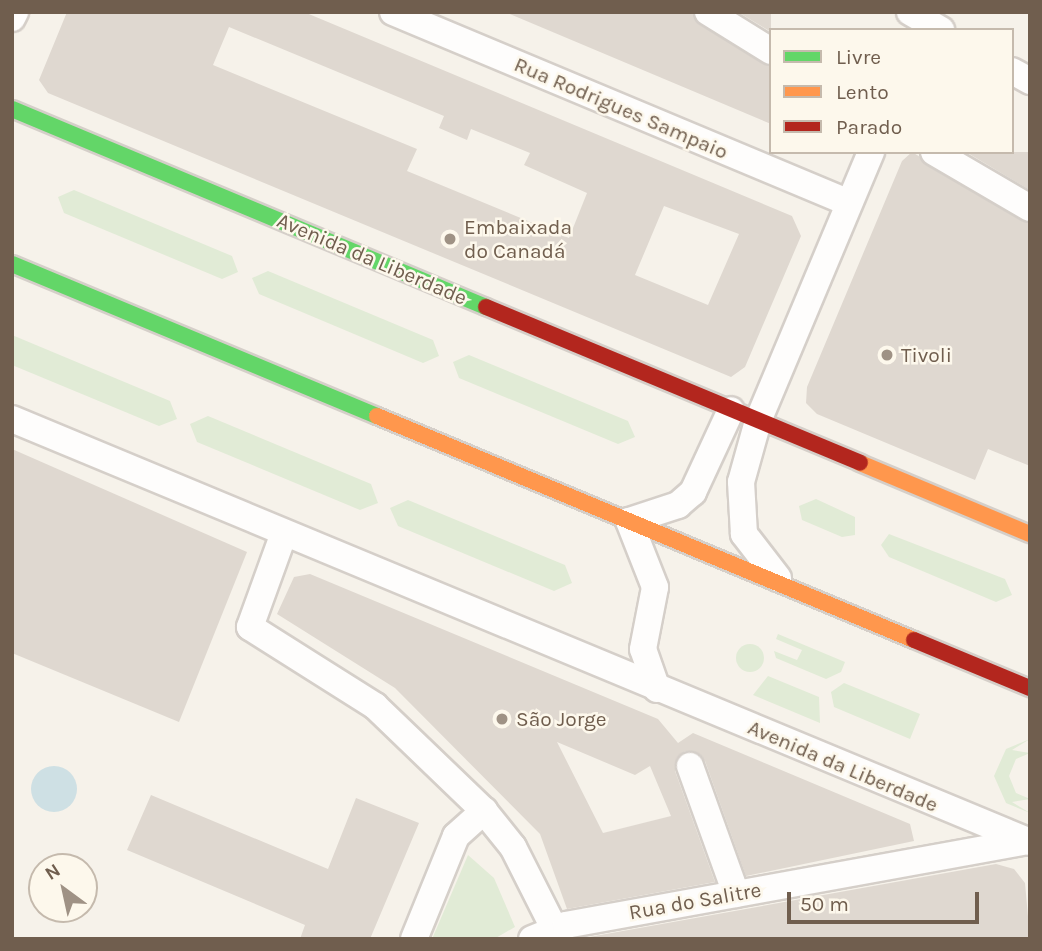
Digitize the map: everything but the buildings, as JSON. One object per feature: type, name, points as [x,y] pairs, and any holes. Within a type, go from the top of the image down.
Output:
[{"type":"street","points":[[12,18],[15,12]]},
{"type":"street","name":"Rua Rodrigues Sampaio","points":[[393,12],[849,203]]},
{"type":"street","points":[[708,12],[769,50]]},
{"type":"street","points":[[910,12],[938,28]]},
{"type":"street","points":[[1014,72],[1030,81]]},
{"type":"street","name":"Avenida da Liberdade","points":[[12,109],[1030,534]]},
{"type":"street","points":[[789,588],[757,558],[738,511],[758,421],[870,154]]},
{"type":"street","points":[[937,154],[1030,208]]},
{"type":"street","points":[[12,264],[1030,688]]},
{"type":"street","points":[[629,521],[678,505],[693,492],[731,410]]},
{"type":"street","name":"Avenida da Liberdade","points":[[12,419],[1028,842]]},
{"type":"street","points":[[629,521],[655,587],[643,649],[657,689]]},
{"type":"street","points":[[284,533],[248,619],[250,626],[375,706],[484,811],[513,847],[543,933]]},
{"type":"street","points":[[690,766],[736,894]]},
{"type":"street","points":[[414,939],[456,836],[484,811]]},
{"type":"street","name":"Rua do Salitre","points":[[543,933],[736,894],[1028,842]]},
{"type":"green space","points":[[74,190],[232,256],[238,272],[222,279],[64,213],[58,197]]},
{"type":"green space","points":[[268,271],[433,340],[439,356],[423,363],[259,294],[252,278]]},
{"type":"green space","points":[[12,335],[170,401],[177,419],[159,426],[12,365]]},
{"type":"green space","points":[[469,355],[628,421],[635,437],[618,444],[459,378],[453,362]]},
{"type":"green space","points":[[208,416],[371,484],[378,503],[360,510],[197,442],[190,424]]},
{"type":"green space","points":[[816,499],[855,517],[855,535],[842,537],[802,520],[799,506]]},
{"type":"green space","points":[[408,500],[565,565],[572,583],[554,591],[398,526],[390,508]]},
{"type":"green space","points":[[889,534],[1005,579],[1012,595],[996,602],[889,557],[881,545]]},
{"type":"green space","points":[[778,634],[845,662],[841,672],[826,679],[776,658],[774,651],[797,660],[802,650],[776,639]]},
{"type":"green space","points":[[750,644],[760,648],[764,658],[760,668],[750,672],[740,668],[736,658],[740,648]]},
{"type":"green space","points":[[768,676],[819,697],[820,723],[753,695]]},
{"type":"green space","points":[[844,683],[920,714],[910,739],[834,707],[831,692]]},
{"type":"green space","points":[[1030,739],[1012,750],[1030,753],[1016,759],[1009,776],[1016,793],[1030,799],[1012,802],[1030,813],[1006,803],[994,776],[1006,749]]},
{"type":"green space","points":[[468,855],[494,878],[515,927],[494,939],[432,939]]},
{"type":"shaded area","points":[[54,766],[70,773],[77,789],[70,805],[54,812],[38,805],[31,789],[38,773]]},
{"type":"traffic: fast","points":[[12,109],[486,307]]},
{"type":"traffic: fast","points":[[12,264],[377,416]]},
{"type":"traffic: slow","points":[[377,416],[914,640]]},
{"type":"traffic: slow","points":[[860,463],[1030,534]]},
{"type":"traffic: jam","points":[[486,307],[860,463]]},
{"type":"traffic: jam","points":[[914,640],[1030,688]]},
{"type":"place","name":"Embaixada do Canadá","points":[[450,239]]},
{"type":"place","name":"Tivoli","points":[[887,355]]},
{"type":"place","name":"São Jorge","points":[[502,719]]}]
